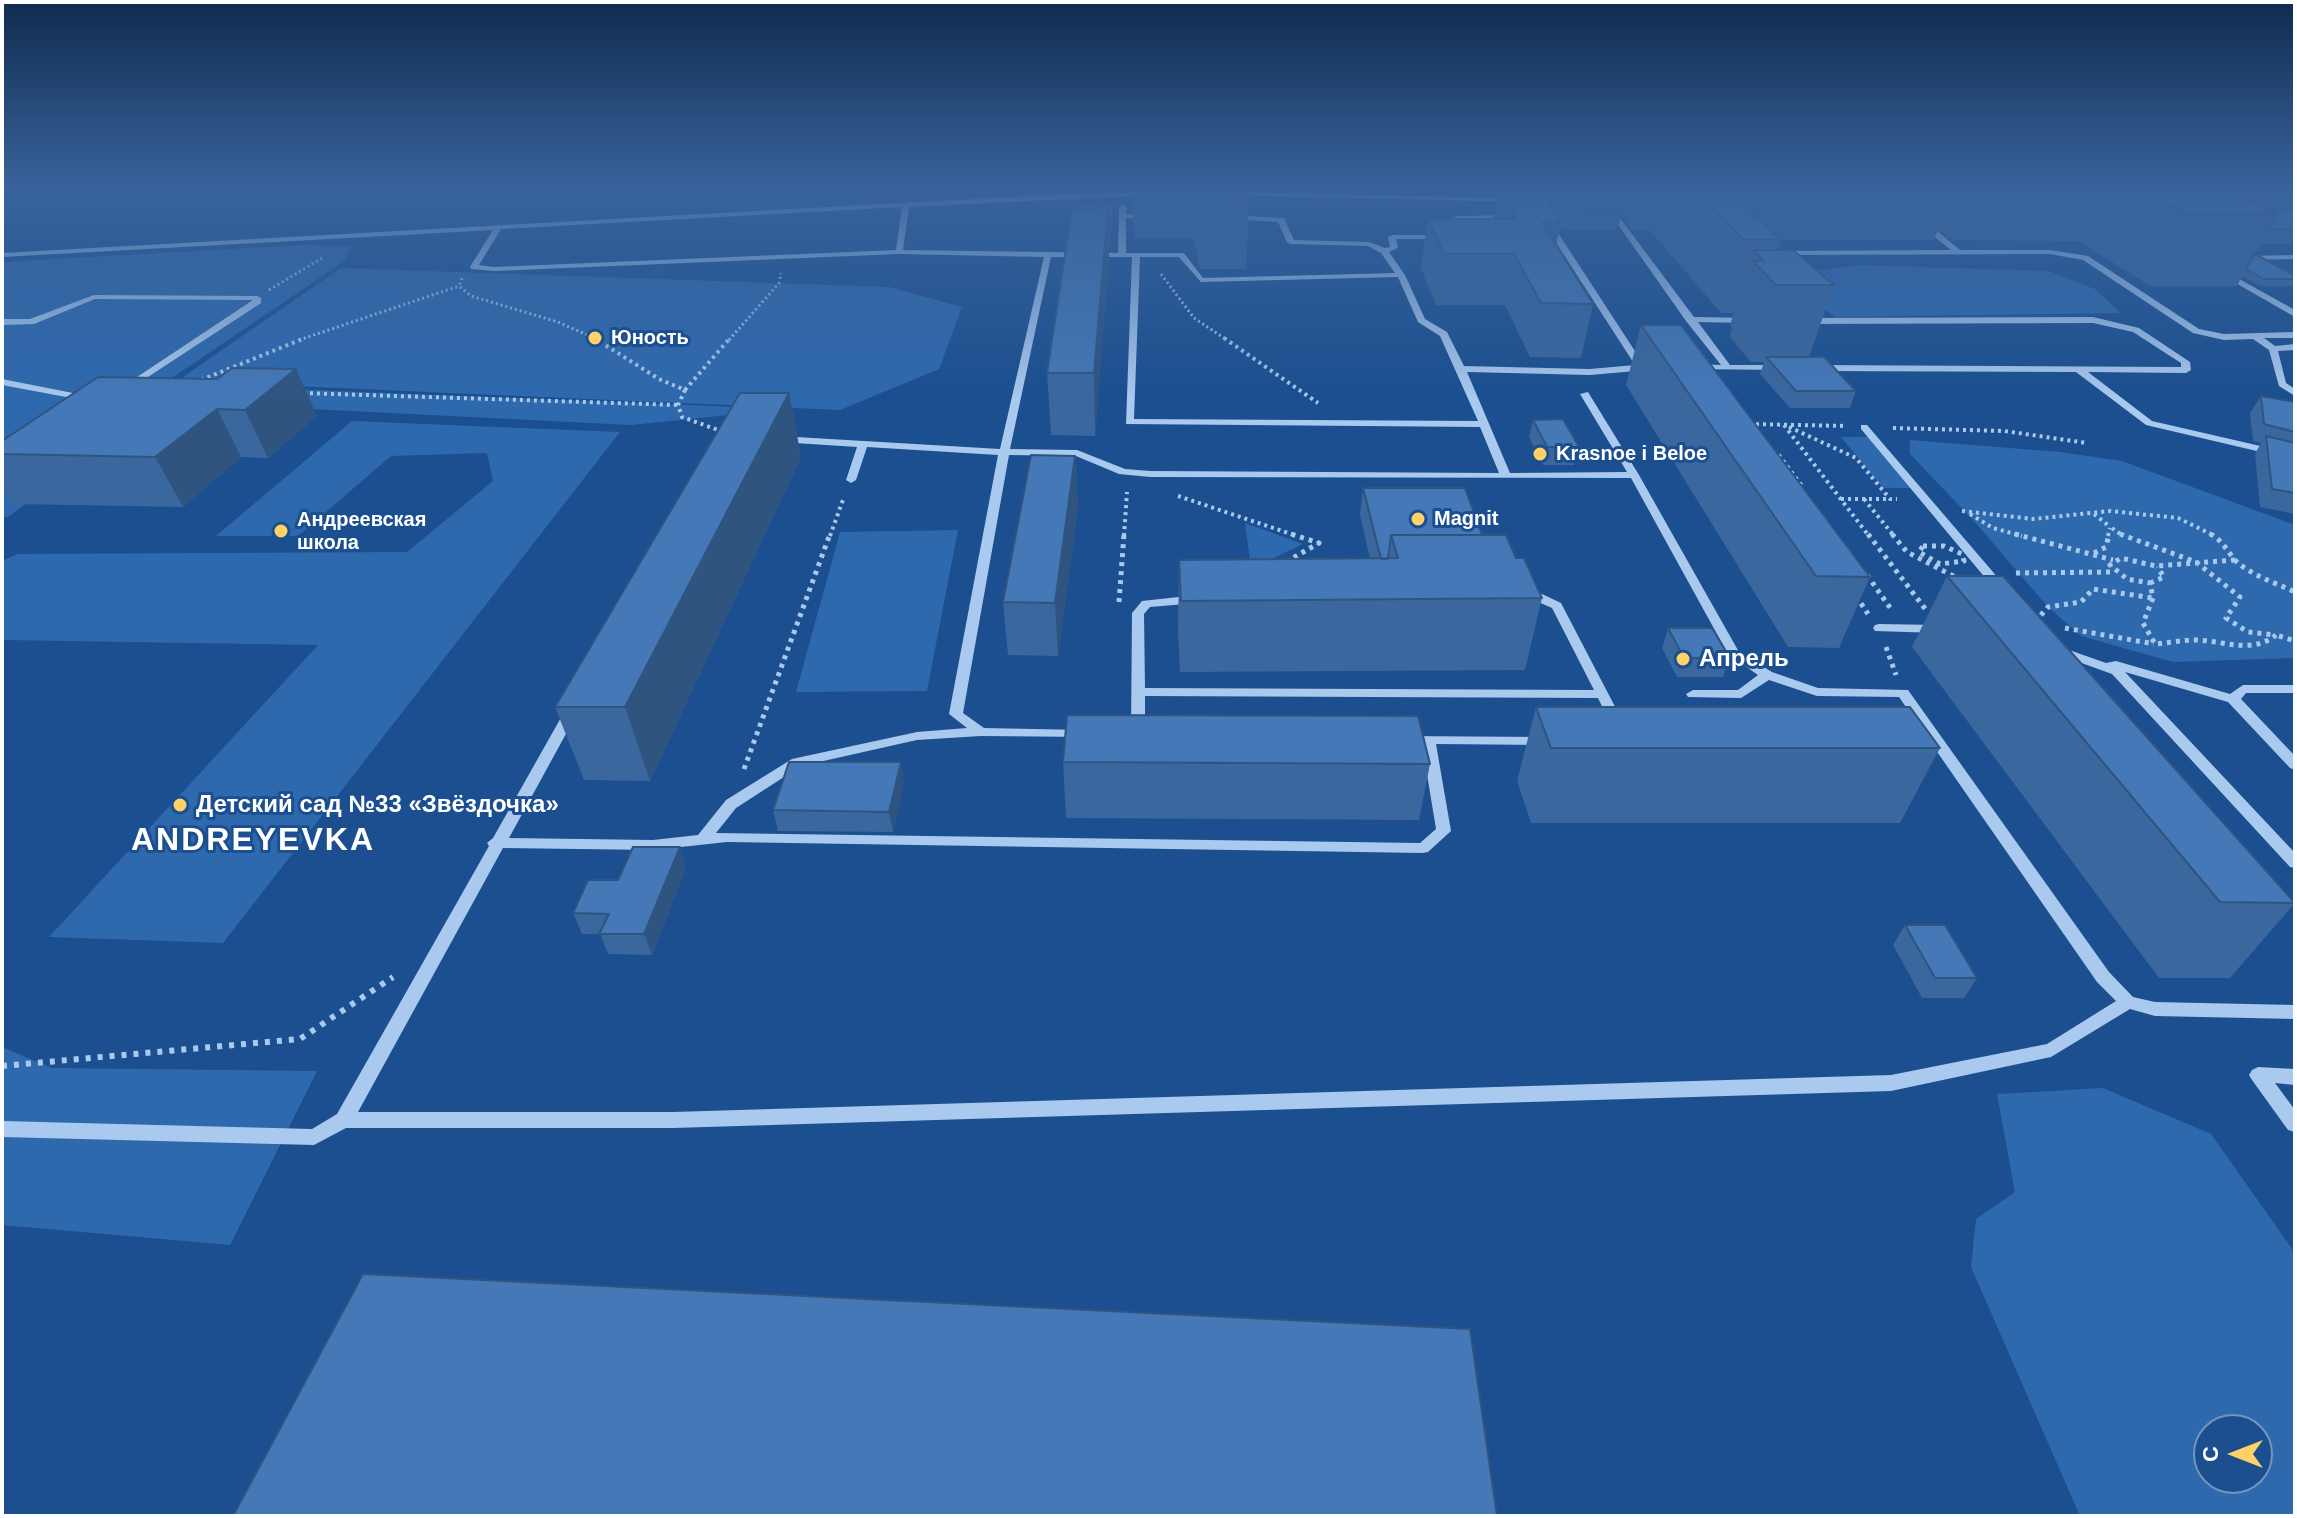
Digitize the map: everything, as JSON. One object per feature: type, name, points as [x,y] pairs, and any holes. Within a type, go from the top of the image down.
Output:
[{"type":"street","points":[[480,258],[474,267],[494,269],[765,258]]},
{"type":"street","points":[[981,732],[956,714],[1004,452],[1047,258]]},
{"type":"street","points":[[1136,258],[1129,422],[1485,424]]},
{"type":"street","points":[[1183,258],[1201,280],[1401,275]]},
{"type":"street","points":[[1389,258],[1401,275],[1421,320],[1444,334],[1506,476]]},
{"type":"street","points":[[1571,258],[1641,367]]},
{"type":"street","points":[[1645,258],[1728,368]]},
{"type":"street","points":[[2084,258],[2196,331],[2224,337],[2295,335]]},
{"type":"street","points":[[2238,258],[2247,258]]},
{"type":"street","points":[[2212,266],[2295,314]]},
{"type":"street","points":[[2,322],[31,322],[94,297],[257,298],[257,303],[116,396]]},
{"type":"street","points":[[1814,311],[1824,322]]},
{"type":"street","points":[[1689,319],[1764,320]]},
{"type":"street","points":[[1794,321],[2093,320],[2136,330],[2185,362],[2186,370],[1808,368]]},
{"type":"street","points":[[2255,336],[2273,349],[2282,384],[2295,393]]},
{"type":"street","points":[[2273,349],[2295,347]]},
{"type":"street","points":[[1461,369],[1590,372],[1641,367],[1792,368]]},
{"type":"street","points":[[2079,370],[2149,423],[2295,457]]},
{"type":"street","points":[[2,382],[80,397],[95,410],[84,417]]},
{"type":"street","points":[[1585,394],[1734,654],[1767,675],[1817,692],[1903,693],[2103,977],[2128,1002],[2155,1009],[2295,1012]]},
{"type":"street","points":[[1864,427],[2006,595]]},
{"type":"street","points":[[738,439],[1077,453],[1123,472],[1150,474],[1634,475]]},
{"type":"street","points":[[851,480],[863,443]]},
{"type":"street","points":[[1506,597],[1538,597],[1557,606],[1620,730]]},
{"type":"street","points":[[1153,735],[1131,734],[1138,692],[1138,613],[1146,604],[1167,599],[1209,599]]},
{"type":"street","points":[[1879,628],[1949,630]]},
{"type":"street","points":[[2044,639],[2233,699],[2295,765]]},
{"type":"street","points":[[2044,639],[2117,671],[2295,863]]},
{"type":"street","points":[[1693,694],[1741,694],[1767,675]]},
{"type":"street","points":[[2233,699],[2243,689],[2295,689]]},
{"type":"street","points":[[1138,692],[1603,694]]},
{"type":"street","points":[[344,1120],[495,843],[582,693]]},
{"type":"street","points":[[702,840],[731,804],[797,762],[917,736],[981,732],[1096,734]]},
{"type":"street","points":[[1383,738],[1565,741]]},
{"type":"street","points":[[495,843],[653,845],[727,837],[1423,848],[1444,831],[1428,739]]},
{"type":"street","points":[[1927,749],[1943,749]]},
{"type":"street","points":[[2,1129],[314,1137],[344,1120],[673,1120],[1891,1083],[2051,1050],[2128,1002]]},
{"type":"street","points":[[2295,1077],[2258,1075],[2295,1124]]},
{"type":"path","points":[[257,298],[322,258]]},
{"type":"path","points":[[738,439],[682,417],[678,405],[685,390],[779,283],[785,258]]},
{"type":"path","points":[[1148,258],[1194,318],[1347,423]]},
{"type":"path","points":[[193,384],[273,349],[459,286],[474,267]]},
{"type":"path","points":[[459,286],[471,296],[558,322],[607,344],[659,379],[685,390]]},
{"type":"path","points":[[289,393],[678,405]]},
{"type":"path","points":[[1747,424],[2004,431],[2087,443]]},
{"type":"path","points":[[1784,425],[1928,612]]},
{"type":"path","points":[[1784,425],[1856,458],[1890,499]]},
{"type":"path","points":[[1767,454],[1778,454],[1807,493]]},
{"type":"path","points":[[731,804],[851,480]]},
{"type":"path","points":[[1176,496],[1319,543],[1278,567]]},
{"type":"path","points":[[1841,499],[1925,500]]},
{"type":"path","points":[[1864,499],[1907,552],[1963,581]]},
{"type":"path","points":[[2235,560],[2156,566],[2136,559],[2113,560],[1993,528],[1978,517],[1956,510],[2033,519],[2122,511],[2178,518],[2219,538],[2235,560],[2250,571],[2295,592]]},
{"type":"path","points":[[2093,514],[2137,543],[2164,549],[2197,563],[2240,597],[2227,612],[2226,618],[2232,625],[2254,634],[2295,641]]},
{"type":"path","points":[[2093,553],[2106,547],[2110,528]]},
{"type":"path","points":[[1907,552],[1919,552],[1935,563],[1964,561]]},
{"type":"path","points":[[2113,560],[2110,565],[2115,572],[2127,579],[2150,583],[2164,577],[2156,566]]},
{"type":"path","points":[[1863,570],[1892,609]]},
{"type":"path","points":[[1989,574],[2115,572]]},
{"type":"path","points":[[2150,583],[2153,598],[2143,623],[2155,644]]},
{"type":"path","points":[[2044,639],[2032,626],[2041,612],[2081,602],[2093,589],[2153,598]]},
{"type":"path","points":[[1852,591],[1879,628],[1903,693]]},
{"type":"path","points":[[2057,626],[2155,644],[2197,640],[2251,647],[2268,643],[2278,636]]},
{"type":"path","points":[[2,1066],[300,1039],[401,972]]},
{"type":"shaded area","points":[[76,258],[347,258],[163,384],[787,409],[631,425],[271,407],[149,414],[8,517],[2,517],[2,262]]},
{"type":"shaded area","points":[[1860,265],[2048,271],[2095,289],[2121,313],[1835,317],[1798,288],[1789,274]]},
{"type":"shaded area","name":"Юность","points":[[341,268],[889,287],[962,307],[939,369],[840,410],[177,381]]},
{"type":"shaded area","points":[[352,421],[620,432],[223,943],[49,937],[318,645],[2,640],[2,561],[17,554],[407,552],[493,481],[487,453],[391,456],[298,536],[216,536]]},
{"type":"shaded area","points":[[1841,437],[1872,437],[1915,488],[1883,488]]},
{"type":"shaded area","points":[[1910,440],[2060,452],[2122,461],[2295,525],[2295,658],[2173,662],[2081,636],[2048,607],[1973,520],[1910,454]]},
{"type":"shaded area","points":[[1245,523],[1303,544],[1251,569]]},
{"type":"shaded area","points":[[958,530],[927,691],[796,692],[840,532]]},
{"type":"shaded area","points":[[2,1047],[52,1068],[317,1071],[230,1245],[2,1225]]},
{"type":"shaded area","points":[[2103,1088],[2211,1134],[2295,1253],[2295,1516],[2080,1516],[1971,1267],[1976,1219],[2015,1192],[1997,1094]]},
{"type":"building","points":[[1065,258],[1104,258],[1094,373],[1047,373]]},
{"type":"building","points":[[1516,258],[1564,258],[1593,304],[1541,303]]},
{"type":"building","points":[[1761,258],[1802,258],[1834,285],[1776,285],[1753,261],[1764,261]]},
{"type":"building","points":[[2252,258],[2262,258],[2295,276],[2295,279],[2264,279],[2246,269]]},
{"type":"building","points":[[1641,325],[1681,325],[1870,577],[1816,576]]},
{"type":"building","points":[[1766,357],[1824,357],[1856,391],[1796,391]]},
{"type":"building","points":[[232,368],[296,369],[245,410],[217,409],[155,457],[2,454],[2,441],[98,377],[217,379]]},
{"type":"building","points":[[740,393],[789,393],[625,707],[555,707]]},
{"type":"building","points":[[2261,396],[2295,402],[2295,432],[2264,424]]},
{"type":"building","points":[[1563,419],[1579,447],[1547,447],[1533,420]]},
{"type":"building","points":[[2266,436],[2295,443],[2295,493],[2272,489]]},
{"type":"building","points":[[1031,455],[1075,456],[1055,603],[1003,602]]},
{"type":"building","points":[[1363,488],[1465,488],[1482,535],[1391,535],[1388,559],[1381,559]]},
{"type":"building","points":[[1391,535],[1506,535],[1516,558],[1524,558],[1542,598],[1181,601],[1179,560],[1398,558]]},
{"type":"building","points":[[1947,576],[2003,576],[2295,903],[2220,902]]},
{"type":"building","points":[[1668,628],[1712,628],[1730,658],[1684,658]]},
{"type":"building","points":[[1536,707],[1910,707],[1940,748],[1551,748]]},
{"type":"building","points":[[1067,715],[1418,716],[1430,764],[1063,762]]},
{"type":"building","points":[[789,762],[901,762],[889,812],[773,810]]},
{"type":"building","points":[[633,847],[680,847],[644,934],[599,934],[609,914],[573,913],[588,880],[618,880]]},
{"type":"building","points":[[1905,925],[1945,925],[1977,978],[1935,978]]},
{"type":"building","points":[[363,1274],[1470,1329],[1497,1516],[233,1516]]},
{"type":"place","name":"Юность","points":[[595,338]]},
{"type":"place","name":"Krasnoe i Beloe","points":[[1540,454]]},
{"type":"place","name":"Magnit","points":[[1418,519]]},
{"type":"place","name":"Андреевская школа","points":[[281,531]]},
{"type":"place","name":"Апрель","points":[[1683,659]]},
{"type":"place","name":"Детский сад №33 «Звёздочка»","points":[[180,805]]},
{"type":"district","name":"ANDREYEVKA","points":[[253,841]]}]
